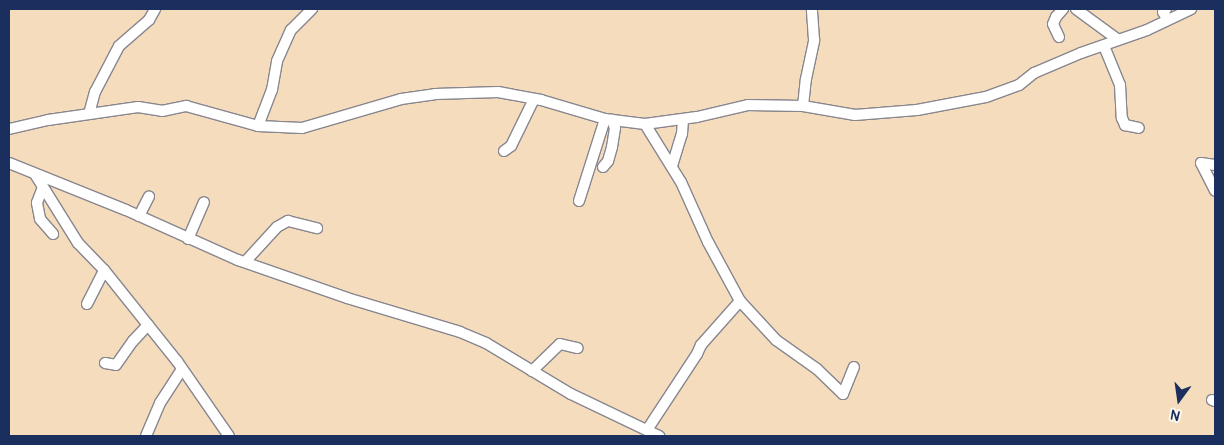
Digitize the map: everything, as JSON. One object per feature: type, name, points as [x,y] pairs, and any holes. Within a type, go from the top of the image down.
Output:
[{"type":"street","points":[[89,114],[95,92],[119,46],[149,20],[155,9]]},
{"type":"street","points":[[258,126],[272,90],[281,53],[292,30],[312,9]]},
{"type":"street","points":[[803,106],[814,40],[812,9]]},
{"type":"street","points":[[1058,37],[1053,24],[1063,9]]},
{"type":"street","points":[[1076,9],[1117,39]]},
{"type":"street","points":[[1166,9],[1164,12],[1168,20]]},
{"type":"street","points":[[9,130],[48,120],[138,107],[162,111],[186,106],[258,126],[302,128],[400,99],[435,94],[498,92],[534,99],[609,119],[645,124],[748,105],[803,106],[855,115],[953,105],[986,97],[1020,84],[1034,73],[1081,53],[1104,46],[1117,39],[1147,30],[1191,9]]},
{"type":"street","points":[[1104,46],[1120,85],[1122,118],[1125,125],[1138,128]]},
{"type":"street","points":[[504,152],[511,146],[534,99]]},
{"type":"street","points":[[672,166],[682,134],[683,118]]},
{"type":"street","points":[[603,166],[608,161],[615,128],[609,119]]},
{"type":"street","points":[[579,201],[609,119]]},
{"type":"street","points":[[645,124],[672,166],[708,242],[740,301],[776,340],[817,369],[843,394],[854,367]]},
{"type":"street","points":[[9,163],[245,262],[347,298],[460,332],[486,343],[572,394],[643,431],[659,436]]},
{"type":"street","points":[[1215,165],[1201,163],[1215,191]]},
{"type":"street","points":[[35,174],[78,243],[104,270],[148,325],[182,369],[229,436]]},
{"type":"street","points":[[43,187],[37,203],[40,219],[53,234]]},
{"type":"street","points":[[139,216],[149,196]]},
{"type":"street","points":[[188,238],[204,202]]},
{"type":"street","points":[[245,262],[277,226],[288,221],[317,228]]},
{"type":"street","points":[[87,304],[104,270]]},
{"type":"street","points":[[643,431],[701,345],[740,301]]},
{"type":"street","points":[[105,363],[116,365],[133,341],[148,325]]},
{"type":"street","points":[[532,371],[560,344],[578,348]]},
{"type":"street","points":[[146,436],[160,403],[182,369]]}]
